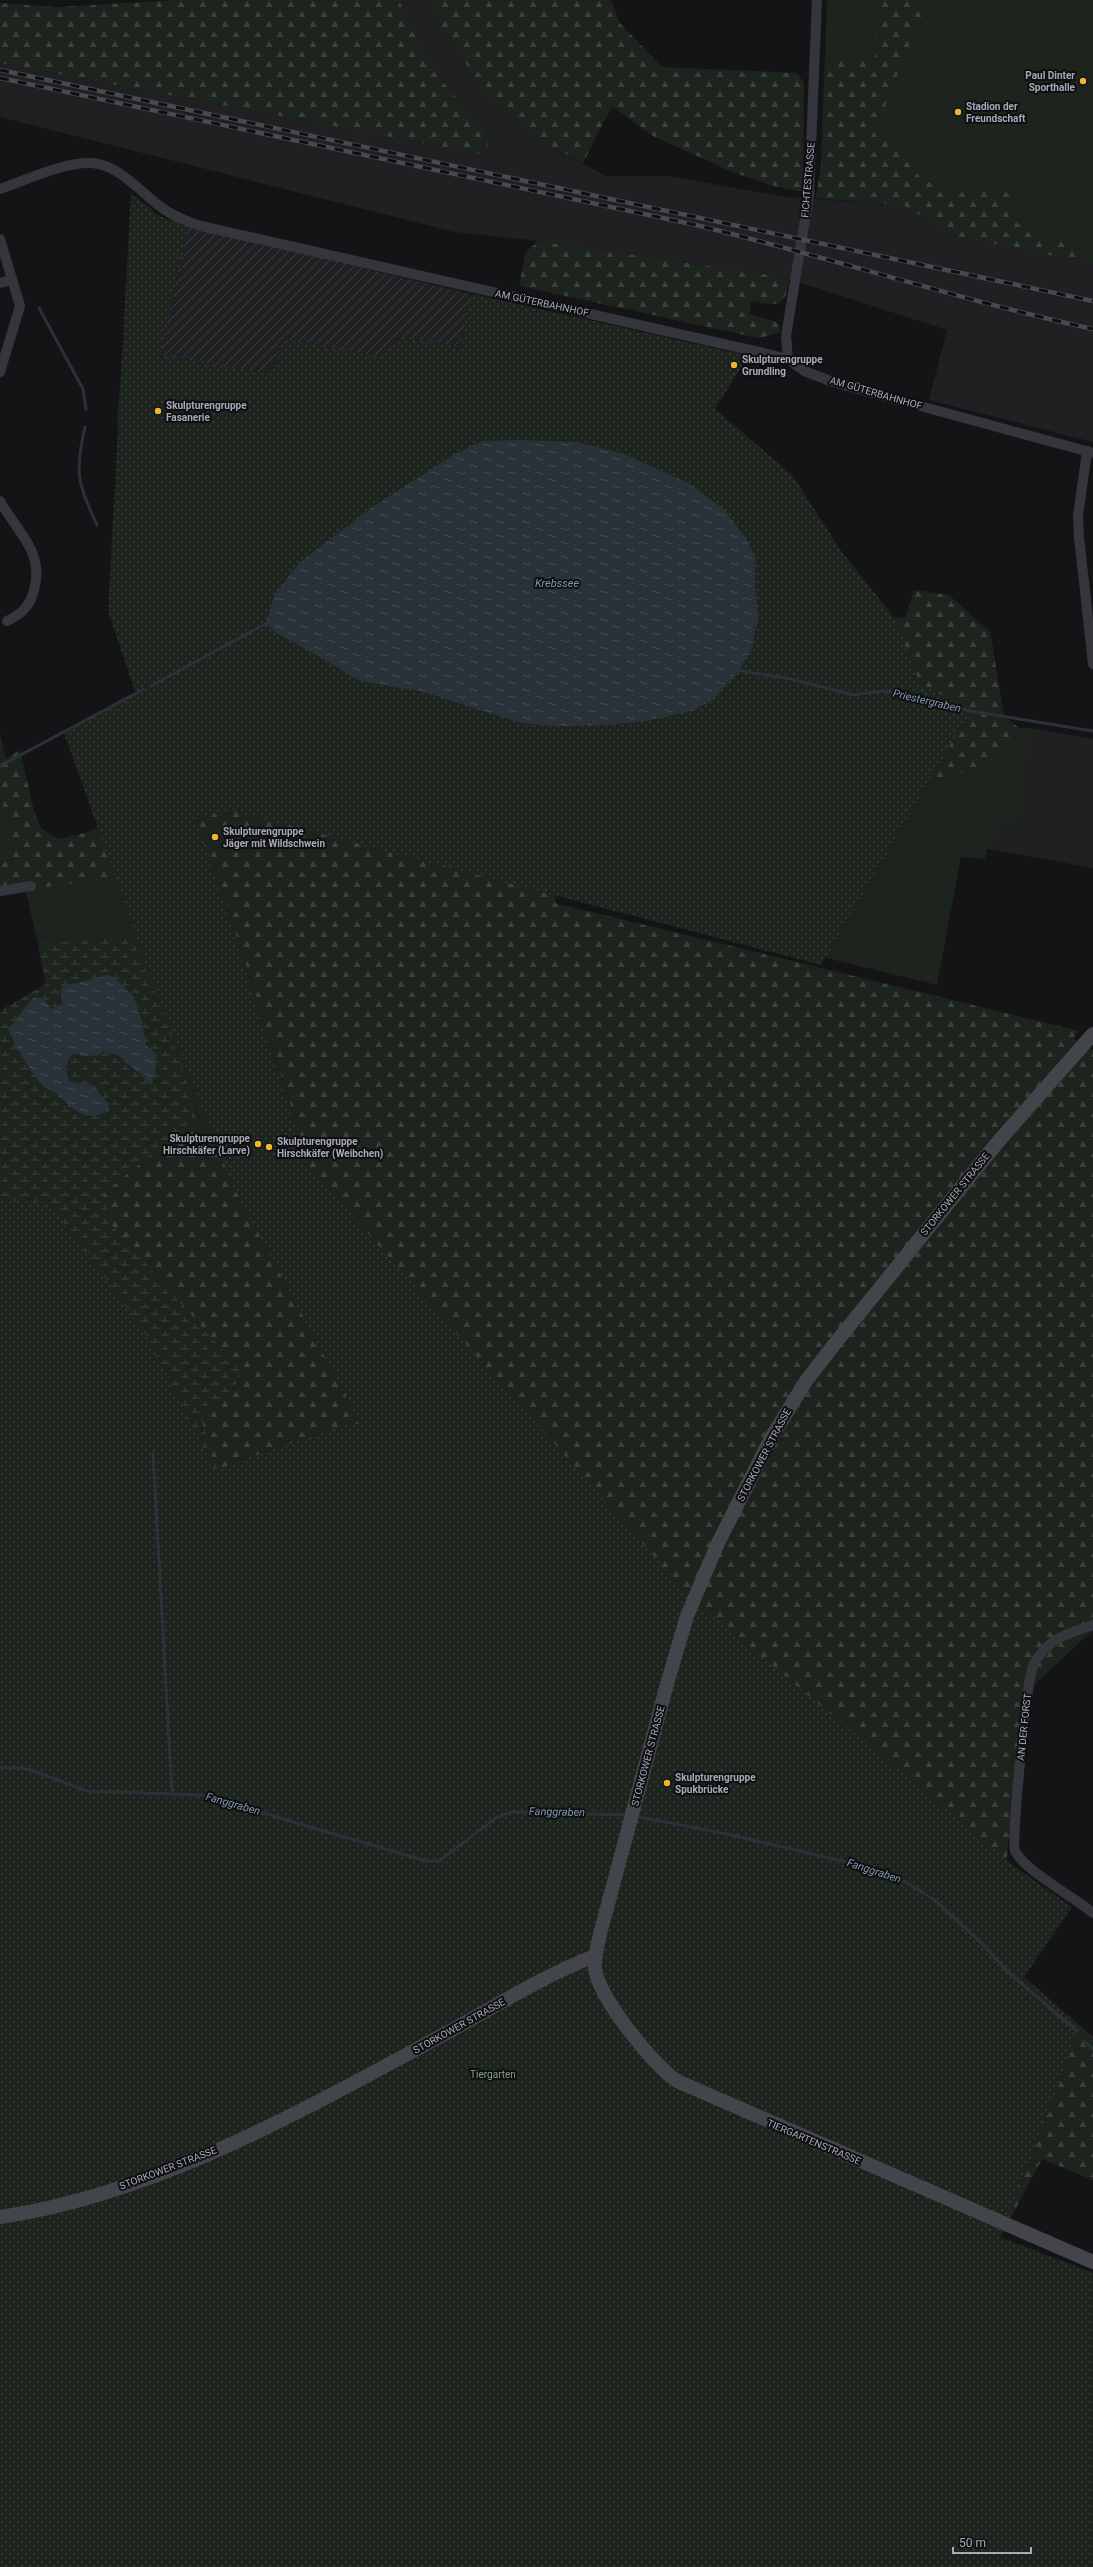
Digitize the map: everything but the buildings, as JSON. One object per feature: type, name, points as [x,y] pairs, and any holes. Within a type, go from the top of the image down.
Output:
[{"type":"main road","name":"STORKOWER STRASSE","points":[[0,2217],[55,2208],[138,2181],[206,2154],[269,2126],[542,1980],[595,1956],[629,1826],[688,1616],[718,1543],[786,1411],[837,1341],[997,1143],[1093,1034]]},
{"type":"main road","name":"TIERGARTENSTRASSE","points":[[595,1956],[595,1968],[598,1979],[608,1998],[644,2049],[666,2074],[676,2081],[1093,2262]]},
{"type":"street","name":"FICHTESTRASSE","points":[[788,359],[786,336],[809,195],[817,0]]},
{"type":"street","name":"AM GÜTERBAHNHOF","points":[[0,189],[76,165],[99,164],[128,180],[174,216],[201,226],[788,359],[804,371],[836,382],[1090,452]]},
{"type":"street","points":[[0,239],[20,306],[0,372]]},
{"type":"street","points":[[0,283],[12,280]]},
{"type":"street","points":[[1090,452],[1078,516],[1078,537],[1093,664]]},
{"type":"street","points":[[0,501],[33,553],[38,569],[31,604],[16,617],[7,621]]},
{"type":"street","points":[[0,891],[31,886]]},
{"type":"street","name":"AN DER FORST","points":[[1093,1625],[1064,1634],[1046,1646],[1032,1667],[1027,1693],[1015,1819],[1014,1849],[1022,1862],[1093,1913]]},
{"type":"shaded area","points":[[399,0],[430,0],[444,30],[485,93],[541,141],[606,176],[668,176],[787,197],[903,205],[955,236],[1093,264],[1093,442],[929,400],[947,330],[820,289],[776,276],[538,241],[454,232],[0,117],[0,63],[486,155],[489,137],[428,64]]},
{"type":"shaded area","points":[[188,226],[472,294],[460,347],[403,337],[380,358],[282,339],[277,362],[264,373],[160,355]]},
{"type":"shaded area","points":[[1032,728],[1093,739],[1093,868],[994,850],[998,824],[1018,828]]},
{"type":"green space","points":[[178,0],[399,0],[428,64],[489,137],[486,155],[0,63],[0,3],[57,7]]},
{"type":"green space","points":[[430,0],[611,0],[619,22],[662,67],[797,73],[804,83],[803,192],[770,185],[730,171],[653,136],[612,106],[583,163],[541,141],[485,93],[444,30]]},
{"type":"green space","name":"Stadion der Freundschaft","points":[[827,0],[1093,0],[1093,264],[955,236],[903,205],[816,198],[821,165]]},
{"type":"green space","points":[[878,0],[928,0],[874,133],[895,142],[911,168],[921,178],[938,187],[966,193],[995,188],[1007,190],[1011,196],[1017,223],[1036,235],[1080,246],[1088,253],[1089,263],[955,236],[903,205],[816,198],[821,165],[825,57],[875,58]]},
{"type":"green space","name":"Tiergarten","points":[[131,193],[159,216],[188,226],[160,355],[264,373],[277,362],[282,339],[380,357],[403,337],[460,347],[472,294],[748,356],[715,409],[792,475],[841,551],[894,618],[906,617],[914,590],[949,595],[990,632],[1004,715],[1019,728],[1011,747],[981,766],[947,778],[919,776],[557,893],[555,903],[1079,1031],[1073,1038],[1093,1050],[1093,1630],[1024,1694],[1006,1866],[1024,1977],[1093,2037],[1093,2180],[1042,2159],[997,2244],[1093,2567],[0,2567],[214,1470],[0,1011],[46,984],[38,944],[104,938],[132,939],[173,1039],[190,1090],[204,1143],[236,1140],[294,1151],[301,1137],[214,865],[0,893],[0,865],[12,859],[15,851],[9,839],[17,824],[13,816],[3,806],[0,800],[0,762],[20,750],[34,811],[41,828],[58,839],[84,833],[154,809],[117,418],[124,341]]},
{"type":"green space","name":"Tiergarten","points":[[131,193],[159,216],[188,226],[160,355],[264,373],[277,362],[282,339],[380,357],[403,337],[460,347],[472,294],[748,356],[715,409],[792,475],[841,551],[894,618],[920,683],[970,711],[821,965],[230,810],[196,819],[307,1165],[692,1599],[1018,1869],[1072,1907],[1024,1977],[1080,2026],[1000,2237],[1093,2273],[1093,2567],[0,2567],[0,1201],[49,1203],[143,1330],[214,1470],[349,1424],[361,1424],[232,1184],[146,962],[64,733],[136,694],[108,611]]},
{"type":"green space","points":[[538,241],[776,276],[789,280],[785,296],[782,301],[767,304],[751,301],[749,314],[777,322],[781,332],[759,338],[519,286],[526,252]]},
{"type":"green space","points":[[1019,728],[1032,728],[1018,828],[998,824],[994,850],[987,849],[985,859],[961,857],[937,985],[614,906],[618,862],[1011,748]]},
{"type":"green space","points":[[0,733],[6,759],[0,762]]},
{"type":"green space","points":[[0,800],[3,806],[13,816],[17,824],[10,839],[15,851],[12,859],[0,865]]},
{"type":"green space","points":[[214,865],[301,1137],[294,1151],[236,1140],[204,1143],[194,1101],[104,938],[38,944],[25,889]]},
{"type":"green space","points":[[104,938],[132,939],[157,997],[194,1101],[192,1121],[103,1194],[111,1224],[240,1370],[230,1400],[199,1410],[212,1457],[307,1609],[0,1897],[0,1011],[46,984],[38,944]],"holes":[[[108,975],[146,1045],[156,1054],[156,1071],[147,1082],[128,1062],[109,1053],[103,1052],[97,1056],[72,1054],[66,1067],[69,1081],[93,1086],[109,1104],[70,1109],[57,1094],[42,1086],[8,1029],[33,998],[42,998],[52,1009],[62,1004],[61,987]]]},
{"type":"water","name":"Krebssee","points":[[522,440],[576,442],[624,454],[688,483],[724,509],[745,537],[756,557],[755,587],[758,616],[752,648],[739,671],[712,700],[692,711],[646,721],[608,725],[556,726],[521,723],[424,692],[359,681],[329,662],[276,633],[266,623],[275,594],[299,563],[371,508],[453,455],[482,441]]},
{"type":"water","points":[[108,975],[116,979],[133,996],[142,1022],[146,1045],[156,1054],[156,1066],[152,1085],[118,1055],[103,1052],[97,1056],[72,1054],[66,1067],[69,1081],[93,1086],[109,1104],[108,1111],[100,1115],[93,1116],[80,1113],[75,1110],[58,1095],[42,1085],[28,1066],[8,1029],[33,998],[42,998],[52,1009],[62,1004],[61,987]]},
{"type":"waterway","points":[[39,308],[83,389],[86,409]]},
{"type":"waterway","points":[[85,427],[80,456],[80,478],[82,488],[97,525]]},
{"type":"waterway","points":[[151,686],[269,622]]},
{"type":"waterway","name":"Priestergraben","points":[[736,670],[786,678],[854,695],[882,691],[908,694],[970,711],[1093,731]]},
{"type":"waterway","points":[[0,766],[144,689]]},
{"type":"waterway","points":[[153,1453],[172,1794]]},
{"type":"waterway","name":"Fanggraben","points":[[0,1767],[28,1769],[87,1791],[202,1795],[426,1861],[439,1861],[496,1818],[511,1812],[627,1815]]},
{"type":"waterway","name":"Fanggraben","points":[[634,1816],[722,1833],[864,1866],[906,1882],[936,1901],[981,1943],[1009,1973],[1077,2031]]},
{"type":"waterway","name":"Fanggraben","points":[[1084,2041],[1093,2049]]},
{"type":"railway","points":[[0,70],[1093,301]]},
{"type":"railway","points":[[0,78],[696,225],[746,237],[993,305],[1093,329]]},
{"type":"place","name":"Paul Dinter Sporthalle","points":[[1083,81]]},
{"type":"place","name":"Stadion der Freundschaft","points":[[958,112]]},
{"type":"place","name":"Skulpturengruppe Grundling","points":[[734,365]]},
{"type":"place","name":"Skulpturengruppe Fasanerie","points":[[158,411]]},
{"type":"place","name":"Skulpturengruppe Jäger mit Wildschwein","points":[[215,837]]},
{"type":"place","name":"Skulpturengruppe Hirschkäfer (Larve)","points":[[258,1144]]},
{"type":"place","name":"Skulpturengruppe Hirschkäfer (Weibchen)","points":[[269,1147]]},
{"type":"place","name":"Skulpturengruppe Spukbrücke","points":[[667,1783]]}]
